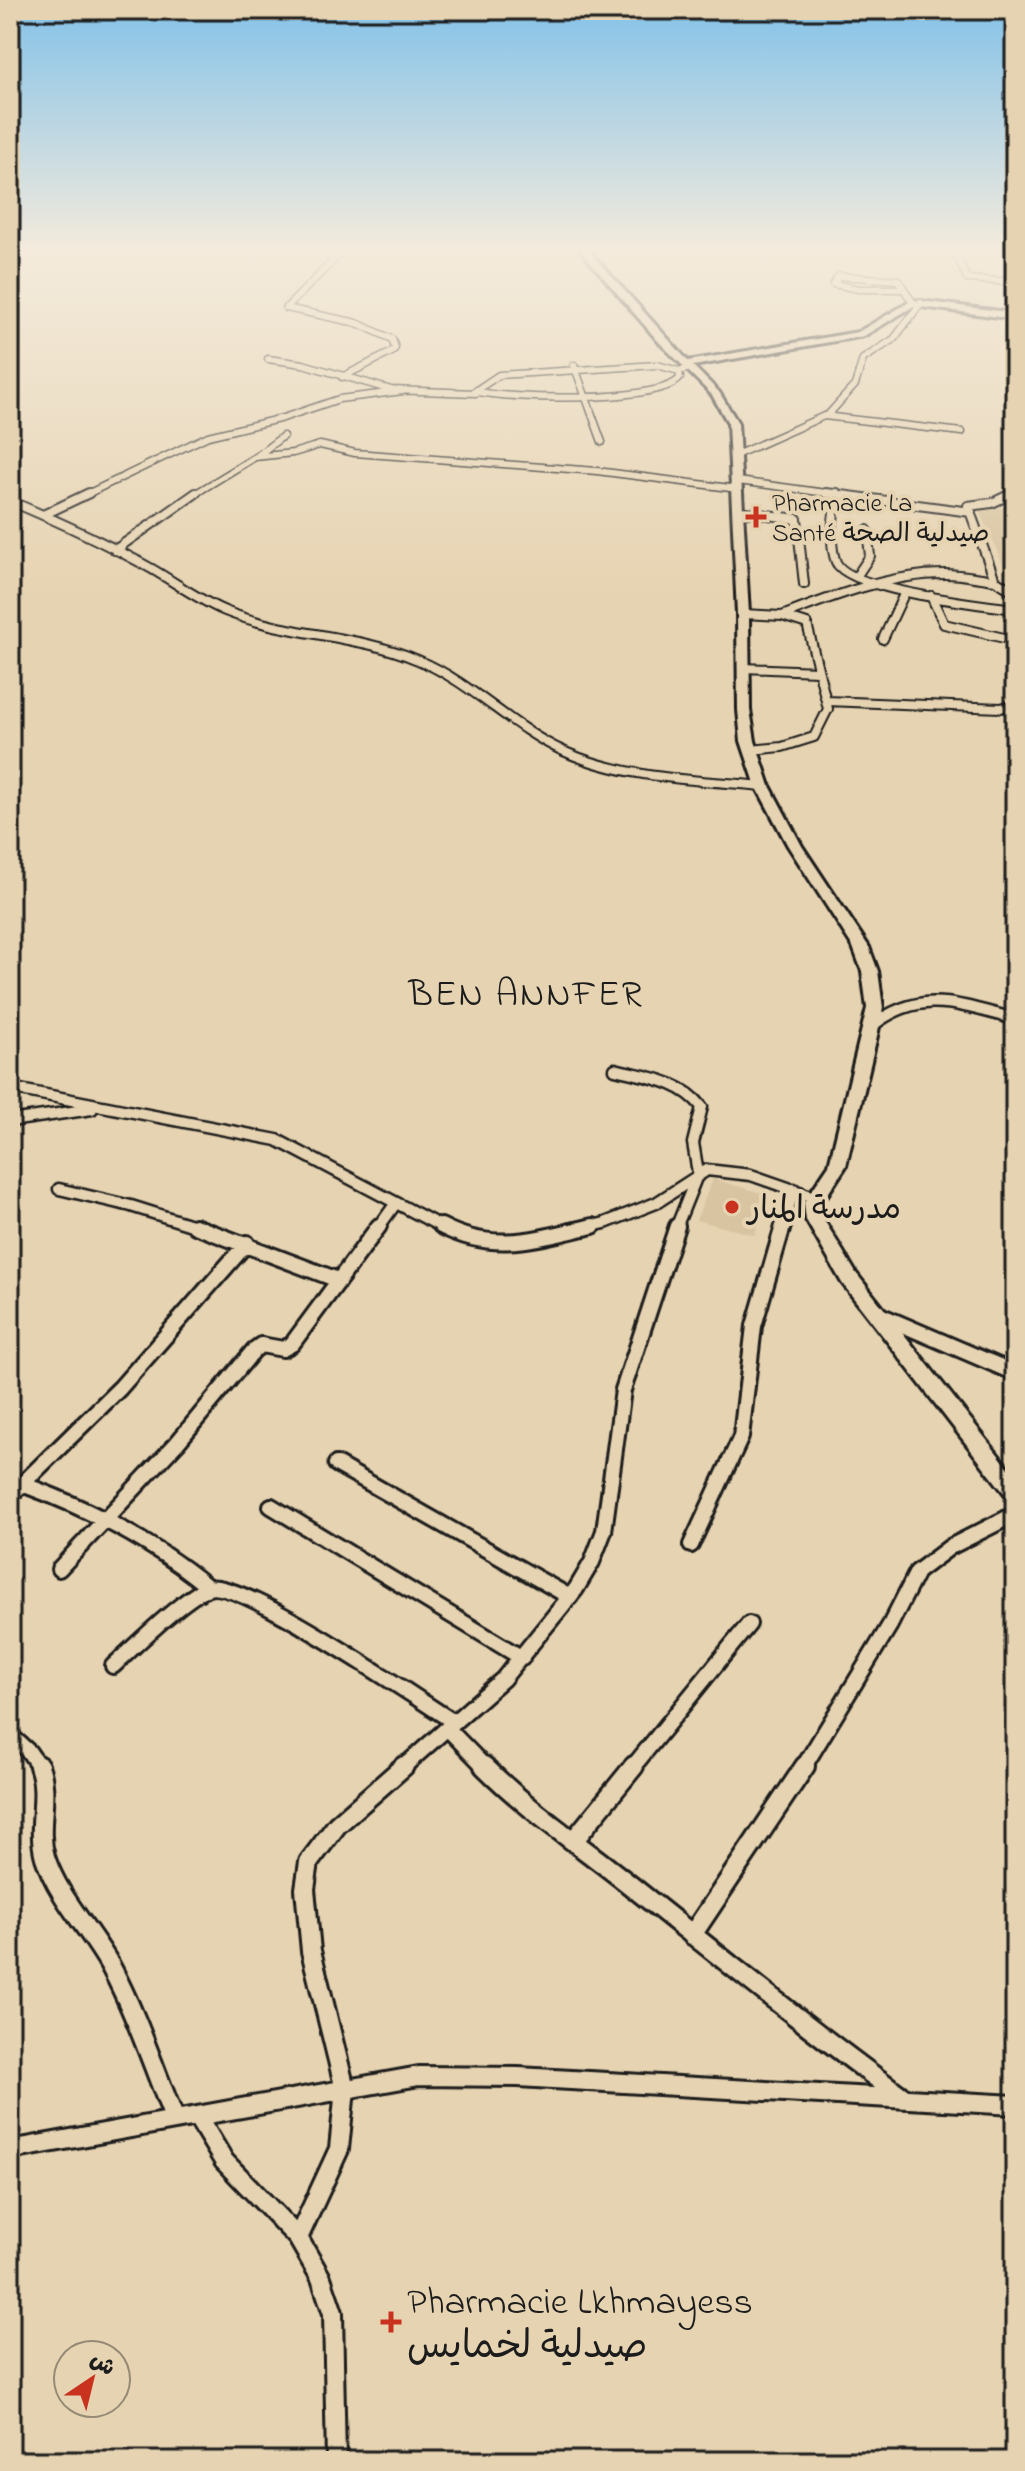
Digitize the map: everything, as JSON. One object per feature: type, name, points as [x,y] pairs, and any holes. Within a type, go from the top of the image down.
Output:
[{"type":"street","points":[[307,365],[403,391]]},
{"type":"street","points":[[342,377],[365,365]]},
{"type":"street","points":[[476,393],[481,386],[499,375],[652,365]]},
{"type":"street","points":[[664,365],[685,368],[699,365]]},
{"type":"street","points":[[683,365],[727,409],[734,431],[745,725],[751,750],[763,786],[806,866],[861,947],[874,988],[871,1027],[837,1166],[814,1197],[813,1212],[820,1232],[875,1313],[1015,1492]]},
{"type":"street","points":[[736,455],[827,416],[855,385],[861,365]]},
{"type":"street","points":[[576,368],[602,442]]},
{"type":"street","points":[[43,515],[208,436],[283,418],[329,402],[403,391],[586,396],[671,385],[679,381],[685,368]]},
{"type":"street","points":[[827,416],[962,432]]},
{"type":"street","points":[[115,550],[283,436]]},
{"type":"street","points":[[257,456],[323,445],[355,453],[837,493],[971,512]]},
{"type":"street","points":[[1015,492],[992,503],[969,505],[995,580],[1015,592]]},
{"type":"street","points":[[837,493],[836,561],[844,572],[905,592],[1015,609]]},
{"type":"street","points":[[10,501],[115,550],[198,598],[239,616],[360,641],[419,661],[443,673],[545,741],[579,757],[623,768],[763,786]]},
{"type":"street","points":[[738,511],[798,520],[804,584]]},
{"type":"street","points":[[856,577],[870,563],[872,556],[867,530]]},
{"type":"street","points":[[782,616],[880,584],[932,575],[955,574],[995,580]]},
{"type":"street","points":[[883,639],[905,592]]},
{"type":"street","points":[[931,596],[944,624],[1004,638]]},
{"type":"street","points":[[743,614],[782,616],[807,624],[828,709],[814,737],[782,747],[751,750]]},
{"type":"street","points":[[744,668],[817,671]]},
{"type":"street","points":[[1015,686],[1015,694]]},
{"type":"street","points":[[827,701],[1001,708],[1015,704]]},
{"type":"street","points":[[871,1027],[890,1012],[916,1003],[954,1006],[1015,1019]]},
{"type":"street","points":[[298,2238],[339,2149],[345,2089],[315,1975],[305,1889],[309,1862],[337,1825],[522,1658],[584,1577],[600,1542],[623,1390],[671,1240],[698,1173],[693,1143],[702,1107],[699,1101],[683,1090],[615,1069]]},
{"type":"street","points":[[10,1088],[277,1140],[471,1239],[510,1243],[561,1235],[635,1212],[671,1194],[698,1173],[707,1170],[726,1170],[814,1197]]},
{"type":"street","points":[[10,1121],[103,1107]]},
{"type":"street","points":[[59,1189],[135,1205],[247,1243],[338,1280]]},
{"type":"street","points":[[691,1545],[741,1437],[754,1326],[794,1189]]},
{"type":"street","points":[[59,1569],[177,1443],[254,1350],[263,1345],[289,1347],[396,1203]]},
{"type":"street","points":[[10,1496],[120,1388],[247,1243]]},
{"type":"street","points":[[875,1313],[957,1351],[1015,1373]]},
{"type":"street","points":[[336,1464],[570,1597]]},
{"type":"street","points":[[22,1484],[81,1506],[184,1568],[209,1588],[237,1590],[286,1616],[450,1725],[507,1791],[533,1813],[574,1840],[825,2041],[906,2099]]},
{"type":"street","points":[[271,1506],[522,1658]]},
{"type":"street","points":[[692,1935],[778,1810],[890,1625],[917,1572],[950,1547],[1015,1514]]},
{"type":"street","points":[[113,1666],[165,1619],[209,1588]]},
{"type":"street","points":[[574,1840],[749,1624]]},
{"type":"street","points":[[10,1735],[31,1752],[46,1778],[43,1851],[50,1871],[66,1901],[95,1939],[126,1998],[175,2120]]},
{"type":"street","points":[[10,2150],[419,2076],[518,2077],[1015,2105]]},
{"type":"street","points":[[197,2116],[224,2161],[298,2238],[312,2258],[333,2313],[336,2461]]},
{"type":"shaded area","points":[[978,508],[1015,508],[1015,587],[1013,587]]},
{"type":"shaded area","name":"مدرسة المنار","points":[[713,1179],[765,1194],[755,1235],[696,1220]]},
{"type":"place","name":"Pharmacie La Santé صيدلية الصحة","points":[[756,517]]},
{"type":"place","name":"مدرسة المنار","points":[[732,1207]]},
{"type":"place","name":"Pharmacie Lkhmayess صيدلية لخمايس","points":[[391,2322]]},
{"type":"district","name":"BEN ANNFER","points":[[526,992]]}]
